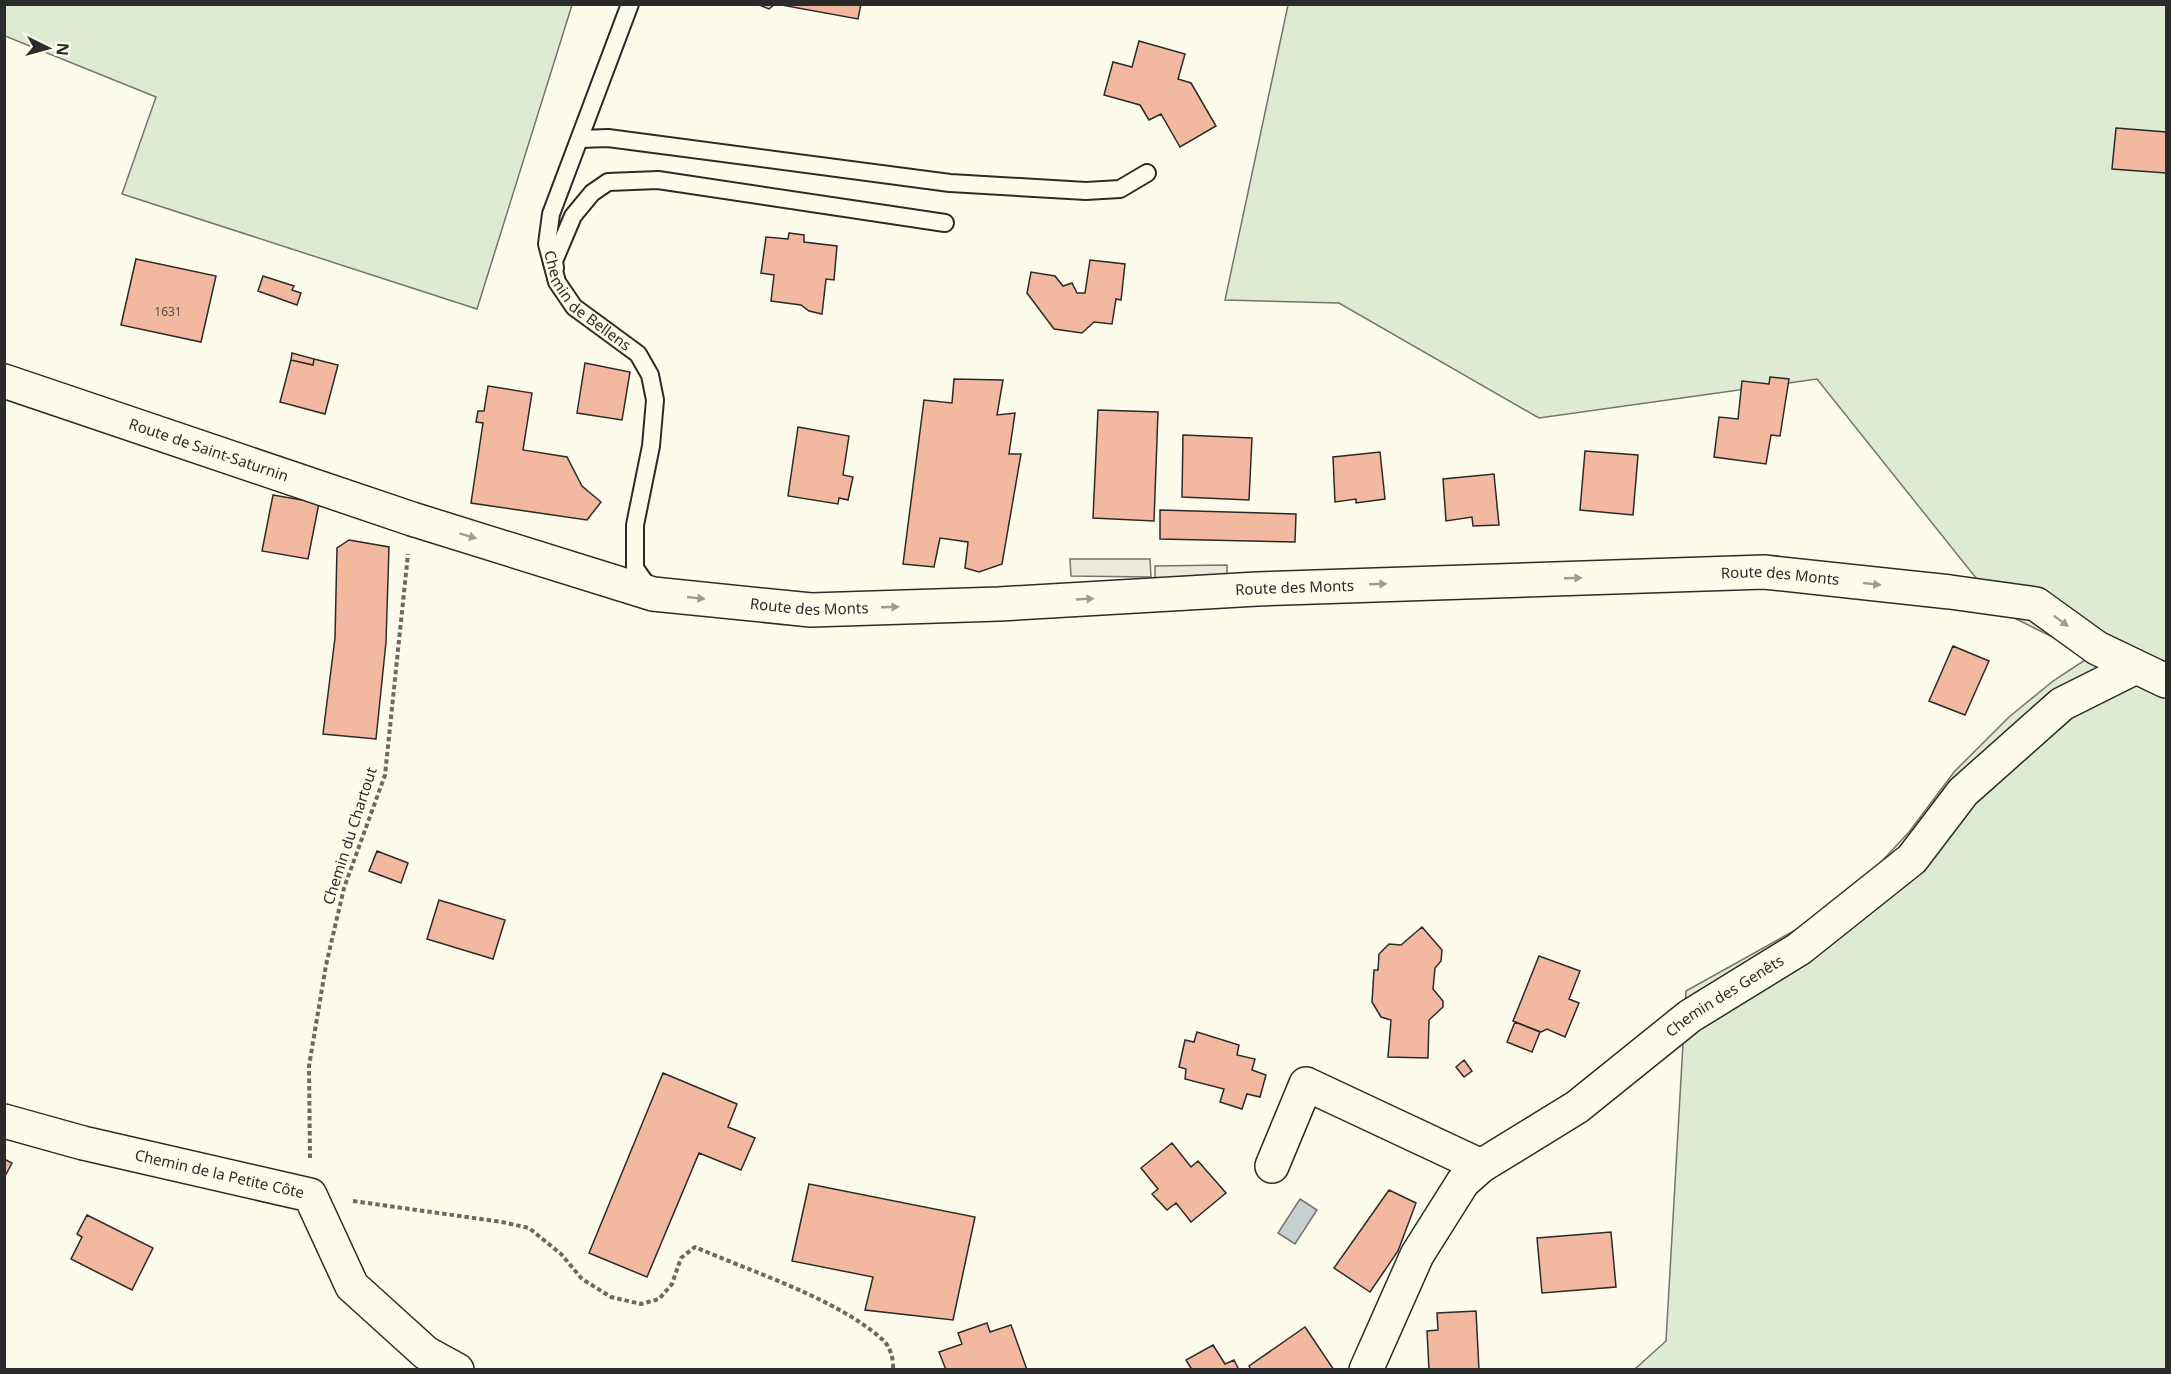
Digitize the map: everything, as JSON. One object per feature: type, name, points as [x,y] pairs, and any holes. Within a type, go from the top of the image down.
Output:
[{"type":"street","name":"Route de Saint-Saturnin","points":[[4,381],[412,519]]},
{"type":"street","name":"Route des Monts","points":[[412,519],[653,594],[811,610],[999,604],[1328,586],[1764,572],[1950,592],[2036,604],[2097,648],[2166,681]]},
{"type":"street","name":"Chemin des Genêts","points":[[1366,1370],[1417,1255],[1463,1182],[1481,1166],[1577,1107],[1690,1016],[1799,949],[1912,859],[1963,792],[2062,704],[2136,667]]},
{"type":"street","points":[[1272,1166],[1306,1084],[1481,1166]]},
{"type":"street","name":"Chemin de la Petite Côte","points":[[4,1121],[83,1143],[310,1195],[352,1286],[426,1353],[457,1370]]},
{"type":"lane","name":"Chemin de Bellens","points":[[630,4],[550,214],[547,244],[557,282],[574,307],[638,354],[650,375],[655,400],[651,446],[635,525],[635,568],[653,594]]},
{"type":"lane","points":[[580,139],[608,138],[950,183],[1086,191],[1120,189],[1147,173]]},
{"type":"lane","points":[[557,282],[554,261],[573,216],[592,193],[608,182],[658,180],[945,223]]},
{"type":"path","name":"Chemin du Chartout","points":[[310,1195],[309,1066],[326,965],[344,888],[385,775],[412,519]]},
{"type":"path","points":[[310,1195],[502,1222],[529,1228],[561,1254],[582,1279],[611,1297],[640,1304],[659,1299],[672,1284],[681,1258],[695,1248],[851,1316],[885,1341],[894,1362],[893,1370]]},
{"type":"green space","points":[[4,5],[572,5],[477,309],[122,194],[156,97],[5,36]]},
{"type":"green space","points":[[1288,5],[2166,5],[2166,1369],[1635,1369],[1666,1341],[1686,991],[1842,904],[1909,832],[1954,772],[2009,717],[2053,681],[2091,656],[2004,613],[1817,379],[1539,418],[1339,303],[1225,300]]},
{"type":"shaded area","points":[[1070,559],[1150,559],[1151,577],[1071,576]]},
{"type":"shaded area","points":[[1227,565],[1227,580],[1155,581],[1155,566]]},
{"type":"shaded area","points":[[1300,1199],[1317,1210],[1295,1244],[1278,1233]]},
{"type":"building","points":[[757,4],[775,4],[769,9]]},
{"type":"building","points":[[776,4],[861,4],[858,19]]},
{"type":"building","points":[[1139,41],[1185,54],[1178,79],[1191,83],[1216,126],[1180,147],[1161,114],[1149,120],[1140,105],[1104,95],[1113,62],[1132,67]]},
{"type":"building","points":[[2116,128],[2166,132],[2166,173],[2112,169]]},
{"type":"building","points":[[789,233],[804,235],[804,242],[837,246],[834,280],[826,279],[822,314],[809,311],[801,305],[771,301],[774,275],[761,273],[766,237],[788,239]]},
{"type":"building","points":[[136,259],[216,276],[201,342],[121,325]]},
{"type":"building","points":[[1090,260],[1125,264],[1121,300],[1116,299],[1112,324],[1094,322],[1082,333],[1054,329],[1027,293],[1031,272],[1055,276],[1063,286],[1072,283],[1077,293],[1085,293]]},
{"type":"building","points":[[263,276],[294,286],[292,290],[301,293],[297,305],[258,291]]},
{"type":"building","points":[[292,353],[314,359],[313,365],[291,360]]},
{"type":"building","points":[[314,359],[338,365],[325,414],[280,402],[291,360],[313,365]]},
{"type":"building","points":[[585,363],[630,372],[622,420],[577,413]]},
{"type":"building","points":[[1770,377],[1789,379],[1780,436],[1771,435],[1766,464],[1714,457],[1719,417],[1738,419],[1742,381],[1769,384]]},
{"type":"building","points":[[954,379],[1003,380],[997,415],[1015,413],[1009,454],[1021,454],[1002,564],[979,572],[965,568],[968,542],[940,538],[934,567],[903,564],[924,400],[952,403]]},
{"type":"building","points":[[488,386],[532,393],[523,450],[567,457],[582,486],[601,502],[587,520],[471,503],[483,423],[476,422],[478,411],[484,411]]},
{"type":"building","points":[[1098,410],[1158,412],[1154,521],[1093,518]]},
{"type":"building","points":[[798,427],[849,436],[843,475],[853,477],[848,500],[839,498],[838,504],[788,496]]},
{"type":"building","points":[[1183,435],[1252,438],[1249,500],[1182,497]]},
{"type":"building","points":[[1585,451],[1638,455],[1633,515],[1580,510]]},
{"type":"building","points":[[1380,452],[1385,499],[1356,503],[1356,499],[1335,502],[1333,457]]},
{"type":"building","points":[[1494,474],[1499,525],[1473,526],[1472,517],[1446,521],[1443,479]]},
{"type":"building","points":[[273,495],[319,503],[308,559],[262,551]]},
{"type":"building","points":[[1160,510],[1296,514],[1295,542],[1160,539]]},
{"type":"building","points":[[349,540],[389,547],[386,642],[376,739],[323,734],[335,638],[337,548]]},
{"type":"building","points":[[1953,646],[1989,661],[1965,715],[1929,701]]},
{"type":"building","points":[[377,851],[408,863],[401,883],[369,871]]},
{"type":"building","points":[[439,900],[505,920],[493,959],[427,939]]},
{"type":"building","points":[[1422,927],[1442,950],[1441,961],[1435,968],[1433,989],[1443,1001],[1443,1007],[1429,1020],[1428,1058],[1388,1057],[1391,1020],[1381,1017],[1372,1002],[1374,970],[1378,970],[1379,954],[1389,944],[1401,945]]},
{"type":"building","points":[[1539,956],[1580,971],[1569,999],[1579,1003],[1565,1037],[1547,1029],[1541,1032],[1513,1021]]},
{"type":"building","points":[[1515,1022],[1540,1032],[1532,1052],[1507,1042]]},
{"type":"building","points":[[1197,1032],[1239,1045],[1237,1055],[1255,1059],[1252,1070],[1266,1075],[1260,1097],[1247,1094],[1242,1109],[1220,1102],[1224,1089],[1185,1079],[1186,1069],[1179,1067],[1185,1040],[1194,1042]]},
{"type":"building","points":[[1464,1060],[1472,1071],[1464,1077],[1456,1067]]},
{"type":"building","points":[[663,1073],[737,1104],[728,1127],[755,1138],[741,1170],[699,1153],[647,1277],[589,1253]]},
{"type":"building","points":[[1172,1143],[1191,1167],[1198,1161],[1226,1193],[1191,1222],[1176,1203],[1167,1210],[1152,1194],[1158,1189],[1141,1168]]},
{"type":"building","points":[[4,1159],[12,1163],[4,1178]]},
{"type":"building","points":[[809,1184],[975,1217],[953,1320],[865,1310],[873,1277],[792,1261]]},
{"type":"building","points":[[1389,1190],[1416,1203],[1398,1251],[1370,1292],[1334,1268]]},
{"type":"building","points":[[87,1215],[153,1248],[132,1290],[71,1259],[82,1237],[77,1234]]},
{"type":"building","points":[[1611,1232],[1616,1287],[1542,1293],[1537,1238]]},
{"type":"building","points":[[1476,1311],[1479,1370],[1429,1370],[1427,1331],[1438,1330],[1437,1313]]},
{"type":"building","points":[[987,1323],[990,1332],[1011,1325],[1027,1370],[946,1370],[939,1352],[962,1344],[958,1333]]},
{"type":"building","points":[[1305,1327],[1334,1370],[1251,1370],[1249,1366]]},
{"type":"building","points":[[1213,1345],[1225,1364],[1234,1360],[1239,1370],[1192,1370],[1186,1360]]}]
